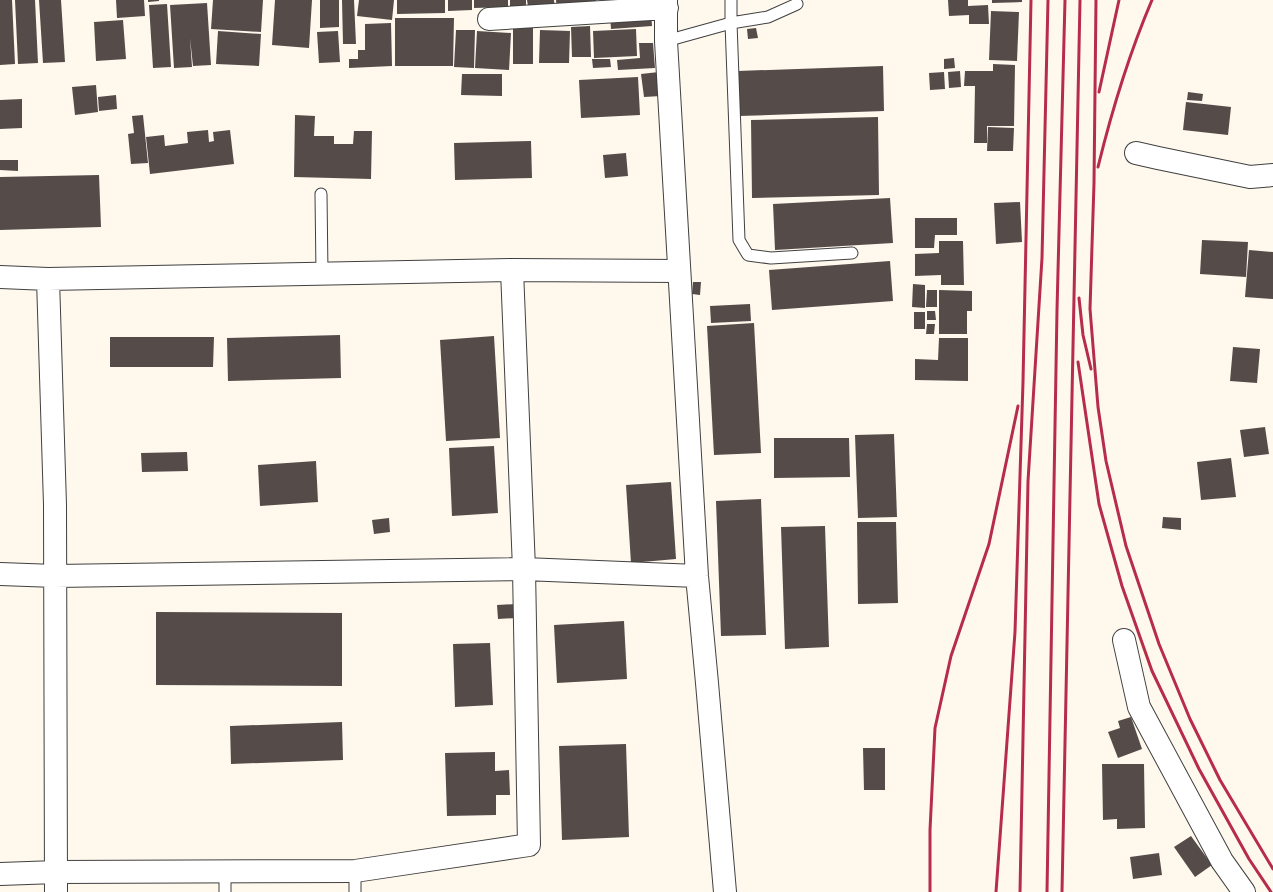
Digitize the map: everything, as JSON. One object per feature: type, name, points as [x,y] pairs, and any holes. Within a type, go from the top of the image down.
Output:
[{"type":"street","points":[[489,19],[667,4],[666,41],[697,576],[725,892]]},
{"type":"street","points":[[1136,152],[1250,177],[1273,175]]},
{"type":"street","points":[[0,278],[48,279],[512,270],[679,271]]},
{"type":"street","points":[[0,874],[56,882],[355,882],[529,844],[524,569],[512,270]]},
{"type":"street","points":[[48,279],[55,505],[56,882]]},
{"type":"street","points":[[0,574],[55,576],[524,569],[697,576]]},
{"type":"street","points":[[1124,640],[1139,707],[1222,861],[1244,892]]},
{"type":"lane","points":[[731,0],[739,240],[748,256],[771,258],[852,253]]},
{"type":"lane","points":[[666,41],[731,23],[768,17],[797,4]]},
{"type":"lane","points":[[321,194],[322,273]]},
{"type":"building","points":[[0,0],[12,0],[15,64],[0,65]]},
{"type":"building","points":[[15,0],[35,0],[38,63],[18,64]]},
{"type":"building","points":[[39,0],[61,0],[65,62],[43,63]]},
{"type":"building","points":[[116,0],[144,0],[145,16],[117,18]]},
{"type":"building","points":[[148,0],[159,0],[159,1],[148,2]]},
{"type":"building","points":[[213,0],[263,0],[261,32],[211,29]]},
{"type":"building","points":[[275,0],[312,0],[309,48],[272,45]]},
{"type":"building","points":[[320,0],[339,0],[339,27],[320,28]]},
{"type":"building","points":[[342,0],[354,0],[356,44],[343,44]]},
{"type":"building","points":[[359,0],[394,0],[392,20],[357,16]]},
{"type":"building","points":[[397,0],[445,0],[445,13],[397,14]]},
{"type":"building","points":[[448,0],[472,0],[472,10],[448,11]]},
{"type":"building","points":[[474,0],[508,0],[508,7],[474,8]]},
{"type":"building","points":[[510,0],[526,0],[526,12],[510,13]]},
{"type":"building","points":[[527,0],[554,0],[555,11],[529,13]]},
{"type":"building","points":[[556,0],[596,0],[597,7],[557,11]]},
{"type":"building","points":[[948,0],[968,0],[968,6],[988,5],[989,24],[969,24],[969,15],[949,16]]},
{"type":"building","points":[[992,0],[1022,0],[1022,2],[992,3]]},
{"type":"building","points":[[207,3],[211,65],[193,66],[190,38],[192,67],[174,68],[170,5]]},
{"type":"building","points":[[167,4],[171,67],[153,68],[149,5]]},
{"type":"building","points":[[991,11],[1019,12],[1017,61],[989,60]]},
{"type":"building","points":[[651,12],[652,26],[611,29],[610,15]]},
{"type":"building","points":[[395,18],[454,18],[453,66],[395,66]]},
{"type":"building","points":[[123,20],[126,59],[96,61],[94,22]]},
{"type":"building","points":[[391,23],[392,66],[349,68],[349,59],[358,59],[358,50],[365,50],[365,24]]},
{"type":"building","points":[[533,24],[533,64],[513,64],[513,25]]},
{"type":"building","points":[[590,26],[591,57],[572,57],[571,27]]},
{"type":"building","points":[[756,28],[758,38],[748,39],[747,29]]},
{"type":"building","points":[[636,29],[637,56],[594,58],[593,31]]},
{"type":"building","points":[[456,30],[475,30],[474,68],[454,67]]},
{"type":"building","points":[[540,30],[570,31],[569,63],[539,63]]},
{"type":"building","points":[[218,31],[261,34],[259,66],[216,64]]},
{"type":"building","points":[[338,31],[340,62],[319,63],[317,32]]},
{"type":"building","points":[[477,31],[511,33],[509,70],[475,68]]},
{"type":"building","points":[[639,43],[653,43],[655,68],[618,70],[617,60],[640,58]]},
{"type":"building","points":[[954,58],[955,68],[944,69],[944,59]]},
{"type":"building","points":[[592,59],[610,59],[611,67],[593,68]]},
{"type":"building","points":[[993,64],[1015,65],[1014,126],[987,126],[987,143],[974,143],[975,86],[964,86],[965,71],[993,71]]},
{"type":"building","points":[[883,66],[884,111],[739,116],[738,71]]},
{"type":"building","points":[[960,71],[961,87],[949,88],[948,72]]},
{"type":"building","points":[[659,72],[661,96],[644,97],[641,74]]},
{"type":"building","points":[[944,72],[945,89],[930,90],[929,73]]},
{"type":"building","points":[[462,74],[502,74],[502,96],[461,95]]},
{"type":"building","points":[[638,77],[640,115],[581,118],[579,80]]},
{"type":"building","points":[[96,85],[98,112],[75,115],[72,87]]},
{"type":"building","points":[[1188,92],[1203,94],[1202,101],[1187,100]]},
{"type":"building","points":[[116,95],[117,109],[99,111],[98,97]]},
{"type":"building","points":[[22,99],[22,128],[0,129],[0,100]]},
{"type":"building","points":[[1186,102],[1231,107],[1228,135],[1183,130]]},
{"type":"building","points":[[143,115],[148,163],[131,164],[128,134],[134,133],[132,116]]},
{"type":"building","points":[[295,115],[315,116],[314,136],[334,136],[334,144],[353,144],[354,131],[372,131],[371,179],[294,177]]},
{"type":"building","points":[[878,117],[879,195],[752,198],[751,120]]},
{"type":"building","points":[[988,127],[1014,128],[1013,151],[987,151]]},
{"type":"building","points":[[208,130],[209,142],[214,141],[213,132],[230,130],[234,164],[150,174],[146,137],[164,135],[165,146],[188,143],[187,132]]},
{"type":"building","points":[[531,141],[532,178],[455,180],[454,143]]},
{"type":"building","points":[[626,153],[628,176],[605,178],[603,155]]},
{"type":"building","points":[[0,160],[18,160],[18,171],[0,170]]},
{"type":"building","points":[[99,175],[101,227],[0,230],[0,177]]},
{"type":"building","points":[[890,198],[893,243],[775,250],[773,204]]},
{"type":"building","points":[[1020,202],[1022,242],[996,244],[994,203]]},
{"type":"building","points":[[915,218],[957,218],[957,235],[935,235],[934,248],[915,248]]},
{"type":"building","points":[[1202,240],[1248,242],[1246,277],[1200,274]]},
{"type":"building","points":[[939,241],[963,241],[964,285],[941,285],[941,275],[915,276],[915,254],[939,253]]},
{"type":"building","points":[[1249,250],[1273,252],[1273,299],[1245,297]]},
{"type":"building","points":[[890,261],[893,301],[772,310],[769,270]]},
{"type":"building","points":[[693,282],[701,282],[700,295],[692,294]]},
{"type":"building","points":[[913,284],[925,285],[925,308],[912,307]]},
{"type":"building","points":[[927,290],[937,290],[937,307],[926,307]]},
{"type":"building","points":[[939,290],[972,291],[972,311],[967,311],[967,334],[939,334]]},
{"type":"building","points":[[750,304],[751,321],[711,323],[710,306]]},
{"type":"building","points":[[927,311],[935,311],[936,320],[927,320]]},
{"type":"building","points":[[914,312],[925,312],[925,329],[914,329]]},
{"type":"building","points":[[754,323],[761,453],[714,455],[707,326]]},
{"type":"building","points":[[927,324],[935,324],[934,334],[926,334]]},
{"type":"building","points":[[340,335],[341,378],[228,381],[227,338]]},
{"type":"building","points":[[494,336],[500,438],[446,441],[440,340]]},
{"type":"building","points":[[110,337],[214,337],[213,367],[110,367]]},
{"type":"building","points":[[939,338],[968,338],[968,381],[915,380],[915,359],[938,360]]},
{"type":"building","points":[[1233,347],[1260,349],[1257,383],[1230,381]]},
{"type":"building","points":[[1265,427],[1269,454],[1244,457],[1240,430]]},
{"type":"building","points":[[894,434],[897,517],[858,518],[855,435]]},
{"type":"building","points":[[774,438],[849,438],[850,477],[774,478]]},
{"type":"building","points":[[494,446],[498,513],[452,516],[449,448]]},
{"type":"building","points":[[187,452],[188,471],[142,472],[141,453]]},
{"type":"building","points":[[1231,458],[1236,497],[1201,500],[1197,462]]},
{"type":"building","points":[[316,461],[318,502],[260,506],[258,465]]},
{"type":"building","points":[[671,482],[676,559],[631,563],[626,485]]},
{"type":"building","points":[[761,499],[766,635],[721,636],[716,501]]},
{"type":"building","points":[[1163,517],[1181,518],[1181,530],[1162,528]]},
{"type":"building","points":[[389,518],[390,532],[374,534],[372,520]]},
{"type":"building","points":[[857,522],[896,522],[898,603],[858,604]]},
{"type":"building","points":[[825,526],[829,647],[785,649],[781,527]]},
{"type":"building","points":[[516,604],[517,618],[498,619],[497,605]]},
{"type":"building","points":[[156,612],[342,613],[342,686],[156,685]]},
{"type":"building","points":[[624,621],[627,679],[557,683],[554,625]]},
{"type":"building","points":[[490,643],[493,705],[455,707],[453,644]]},
{"type":"building","points":[[1131,717],[1142,749],[1118,758],[1108,732],[1120,728],[1118,721]]},
{"type":"building","points":[[342,722],[343,760],[231,764],[230,726]]},
{"type":"building","points":[[626,744],[629,837],[562,840],[559,746]]},
{"type":"building","points":[[863,748],[885,748],[885,790],[864,790]]},
{"type":"building","points":[[495,752],[495,771],[509,770],[510,795],[496,795],[496,815],[447,816],[445,753]]},
{"type":"building","points":[[1102,764],[1144,764],[1145,828],[1117,829],[1117,819],[1103,820]]},
{"type":"building","points":[[1191,836],[1212,865],[1195,877],[1174,847]]},
{"type":"building","points":[[1159,853],[1162,875],[1133,879],[1130,857]]},
{"type":"railway","points":[[996,892],[1015,632],[1023,382],[1031,0]]},
{"type":"railway","points":[[1020,892],[1028,481],[1042,258],[1048,0]]},
{"type":"railway","points":[[1047,892],[1057,310],[1065,0]]},
{"type":"railway","points":[[1062,892],[1080,0]]},
{"type":"railway","points":[[1096,0],[1094,183],[1090,309],[1098,407],[1106,461],[1126,546],[1159,644],[1190,719],[1220,780],[1273,869]]},
{"type":"railway","points":[[1099,92],[1119,0]]},
{"type":"railway","points":[[1098,167],[1122,82],[1152,0]]},
{"type":"railway","points":[[1079,298],[1083,335],[1091,369]]},
{"type":"railway","points":[[1078,362],[1099,504],[1122,586],[1152,671],[1199,769],[1249,859],[1271,892]]},
{"type":"railway","points":[[930,892],[930,830],[935,728],[951,656],[989,544],[1018,406]]}]
